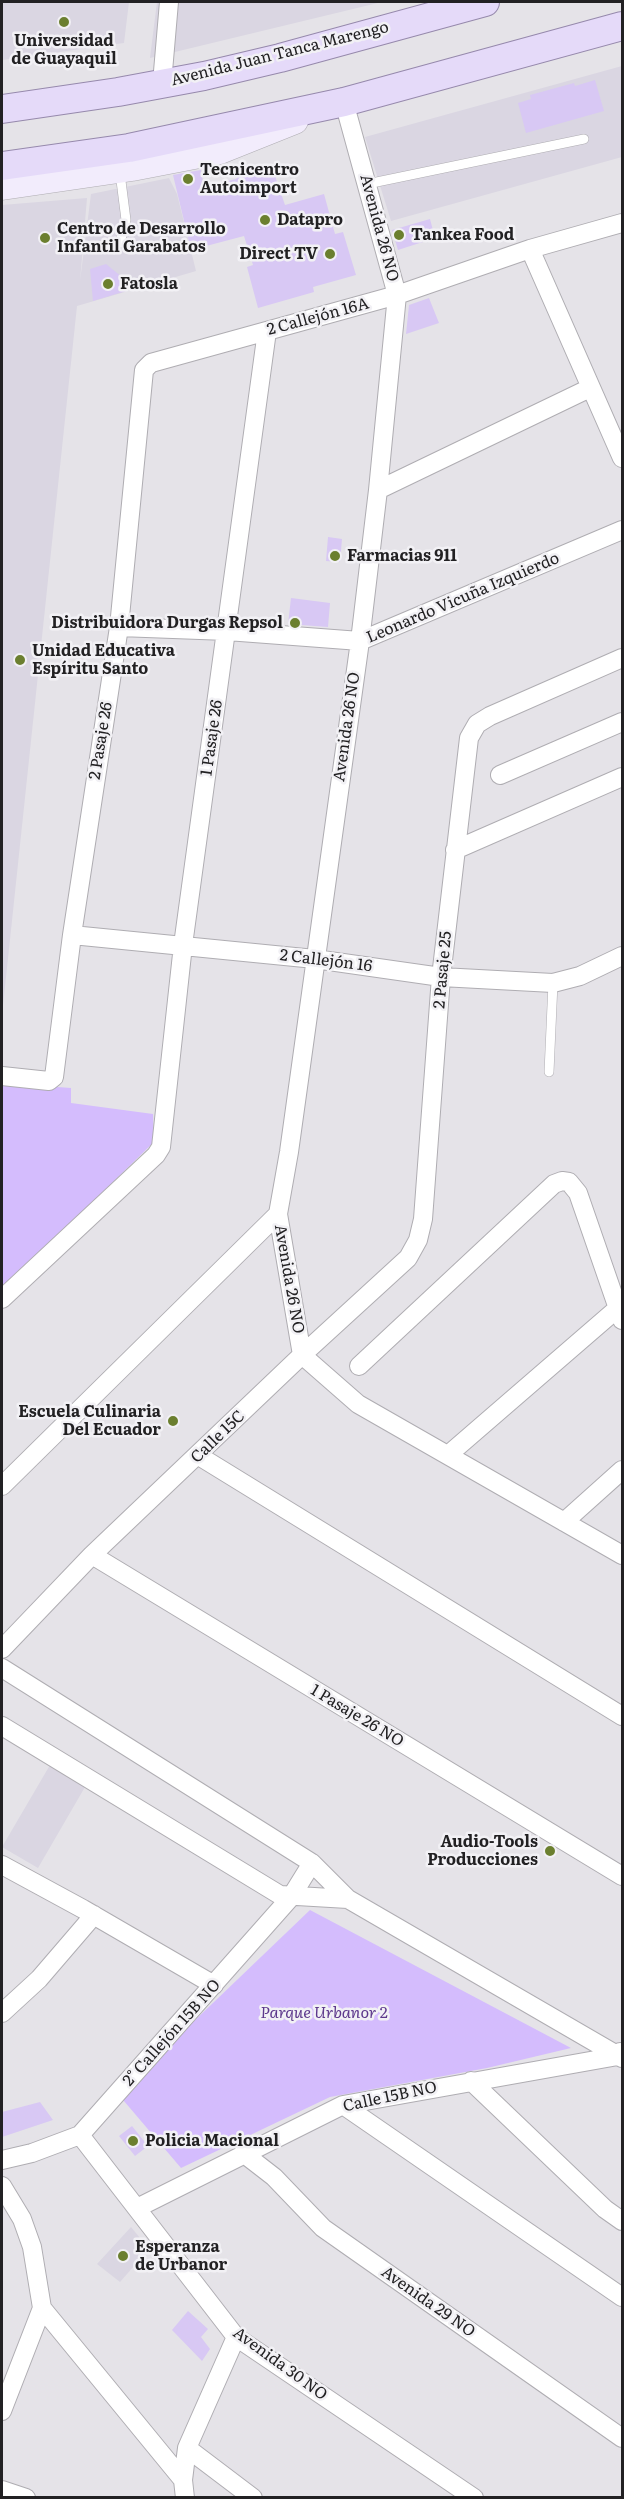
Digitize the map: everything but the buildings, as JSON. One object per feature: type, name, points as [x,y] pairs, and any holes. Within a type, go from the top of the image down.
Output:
[{"type":"main road","name":"Avenida Juan Tanca Marengo","points":[[2,109],[162,83],[280,58],[485,2]]},
{"type":"main road","points":[[2,166],[129,148],[344,102],[622,26]]},
{"type":"main road","points":[[2,187],[119,171],[220,151],[344,102]]},
{"type":"street","points":[[162,83],[169,2]]},
{"type":"street","name":"Avenida 26 NO","points":[[302,1355],[278,1214],[289,1152],[360,641],[398,295],[344,102]]},
{"type":"street","name":"2 Callejón 16A","points":[[151,363],[398,295],[530,249],[622,223]]},
{"type":"street","points":[[530,249],[622,458]]},
{"type":"street","name":"1 Pasaje 26","points":[[2,1299],[156,1155],[161,1147],[183,945],[267,331]]},
{"type":"street","name":"2 Pasaje 26","points":[[2,1076],[49,1081],[54,1077],[72,935],[119,627],[144,370],[151,363]]},
{"type":"street","points":[[378,490],[590,388]]},
{"type":"street","name":"Leonardo Vicuña Izquierdo","points":[[119,627],[227,631],[360,641],[622,530]]},
{"type":"street","name":"2 Pasaje 25","points":[[423,1219],[441,977],[469,738],[477,724],[622,658]]},
{"type":"street","points":[[500,775],[622,722]]},
{"type":"street","points":[[455,850],[622,777]]},
{"type":"street","name":"2 Callejón 16","points":[[72,935],[315,958],[441,977],[553,984],[580,976],[622,956]]},
{"type":"street","points":[[359,1366],[554,1184],[562,1181],[569,1182],[578,1193],[620,1314],[448,1455]]},
{"type":"street","points":[[2,1486],[278,1214]]},
{"type":"street","name":"Calle 15C","points":[[2,1649],[92,1555],[199,1456],[302,1355],[408,1258],[418,1240],[423,1219]]},
{"type":"street","points":[[302,1355],[358,1404],[622,1555]]},
{"type":"street","points":[[199,1456],[622,1716]]},
{"type":"street","points":[[564,1522],[622,1470]]},
{"type":"street","name":"1 Pasaje 26 NO","points":[[92,1555],[622,1876]]},
{"type":"street","points":[[2,1668],[312,1863],[348,1899],[621,2053]]},
{"type":"street","points":[[2,1726],[280,1895],[348,1899]]},
{"type":"street","name":"2° Callejón 15B NO","points":[[2,2160],[32,2153],[80,2135],[291,1897],[312,1863]]},
{"type":"street","points":[[2,1865],[94,1915],[214,1985]]},
{"type":"street","points":[[2,2013],[39,1979],[94,1915]]},
{"type":"street","name":"Calle 15B NO","points":[[137,2208],[343,2105],[621,2053]]},
{"type":"street","points":[[471,2081],[605,2209],[622,2221]]},
{"type":"street","points":[[343,2105],[622,2296]]},
{"type":"street","name":"Avenida 30 NO","points":[[80,2135],[236,2337],[471,2497]]},
{"type":"street","name":"Avenida 29 NO","points":[[243,2154],[274,2177],[323,2228],[622,2439]]},
{"type":"street","points":[[2,2186],[22,2219],[42,2308],[184,2488]]},
{"type":"street","points":[[2,2411],[42,2308]]},
{"type":"street","points":[[184,2488],[188,2448],[236,2337]]},
{"type":"street","points":[[188,2448],[253,2498]]},
{"type":"street","points":[[2,2490],[26,2498]]},
{"type":"lane","points":[[367,184],[584,140]]},
{"type":"lane","points":[[119,171],[126,220],[120,243]]},
{"type":"lane","points":[[549,1072],[553,984]]},
{"type":"shaded area","name":"Universidad de Guayaquil","points":[[2,2],[129,2],[124,43],[2,60]]},
{"type":"shaded area","points":[[157,2],[382,2],[150,58]]},
{"type":"shaded area","points":[[622,66],[622,157],[391,221],[365,137]]},
{"type":"shaded area","name":"Unidad Educativa Espíritu Santo","points":[[169,178],[177,194],[196,271],[77,306],[2,1015],[2,205],[87,198],[80,281],[91,194]]},
{"type":"shaded area","points":[[50,1765],[85,1787],[38,1868],[2,1847]]},
{"type":"shaded area","name":"Esperanza de Urbanor","points":[[131,2227],[149,2249],[120,2282],[97,2264]]},
{"type":"green space","points":[[2,1083],[71,1088],[71,1103],[153,1114],[154,1142],[2,1290]]},
{"type":"green space","name":"Parque Urbanor 2","points":[[310,1910],[571,2048],[487,2068],[330,2097],[181,2168],[118,2094]]},
{"type":"place","name":"Universidad de Guayaquil","points":[[64,22]]},
{"type":"place","name":"Tecnicentro Autoimport","points":[[188,179]]},
{"type":"place","name":"Datapro","points":[[265,220]]},
{"type":"place","name":"Tankea Food","points":[[399,235]]},
{"type":"place","name":"Centro de Desarrollo Infantil Garabatos","points":[[45,238]]},
{"type":"place","name":"Direct TV","points":[[330,254]]},
{"type":"place","name":"Fatosla","points":[[108,284]]},
{"type":"place","name":"Farmacias 911","points":[[335,556]]},
{"type":"place","name":"Distribuidora Durgas Repsol","points":[[295,623]]},
{"type":"place","name":"Unidad Educativa Espíritu Santo","points":[[20,660]]},
{"type":"place","name":"Escuela Culinaria Del Ecuador","points":[[173,1421]]},
{"type":"place","name":"Audio-Tools Producciones","points":[[550,1851]]},
{"type":"place","name":"Policia Macional","points":[[133,2141]]},
{"type":"place","name":"Esperanza de Urbanor","points":[[123,2256]]}]
